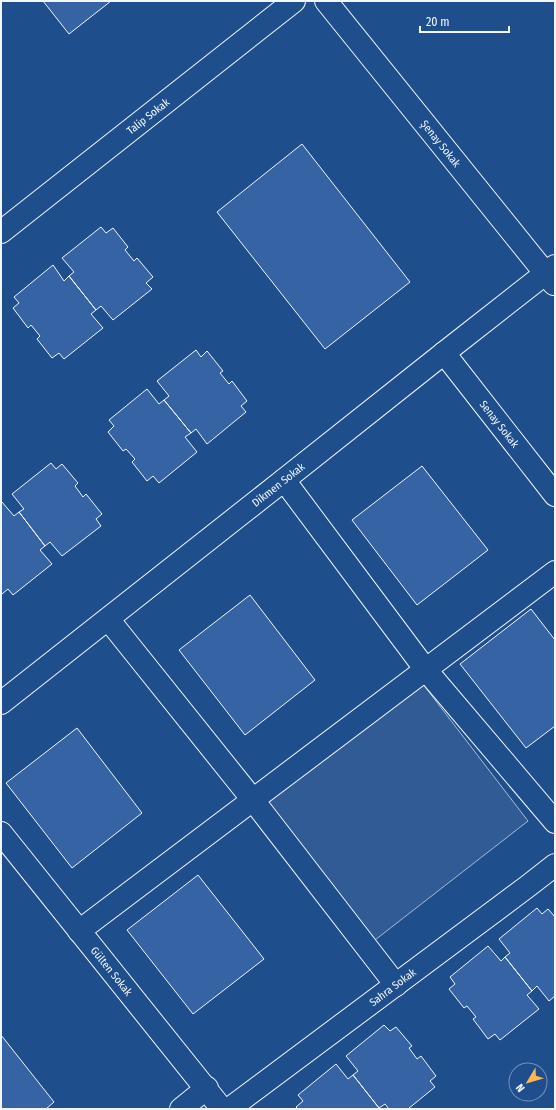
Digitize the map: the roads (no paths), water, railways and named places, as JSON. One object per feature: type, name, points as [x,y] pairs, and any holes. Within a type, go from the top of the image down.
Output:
[{"type":"street","name":"Talip Sokak","points":[[1,232],[294,1]]},
{"type":"street","name":"Şenay Sokak","points":[[326,1],[552,275]]},
{"type":"street","name":"Dikmen Sokak","points":[[1,703],[444,352],[552,275]]},
{"type":"street","name":"Senay Sokak","points":[[444,352],[555,495]]},
{"type":"street","points":[[284,480],[426,670],[555,822]]},
{"type":"street","points":[[79,931],[555,572]]},
{"type":"street","points":[[108,619],[253,800],[396,985]]},
{"type":"street","name":"Gülten Sokak","points":[[1,833],[207,1088],[222,1109]]},
{"type":"street","name":"Sahra Sokak","points":[[229,1109],[528,886],[555,864]]},
{"type":"street","points":[[181,1109],[207,1088]]}]
